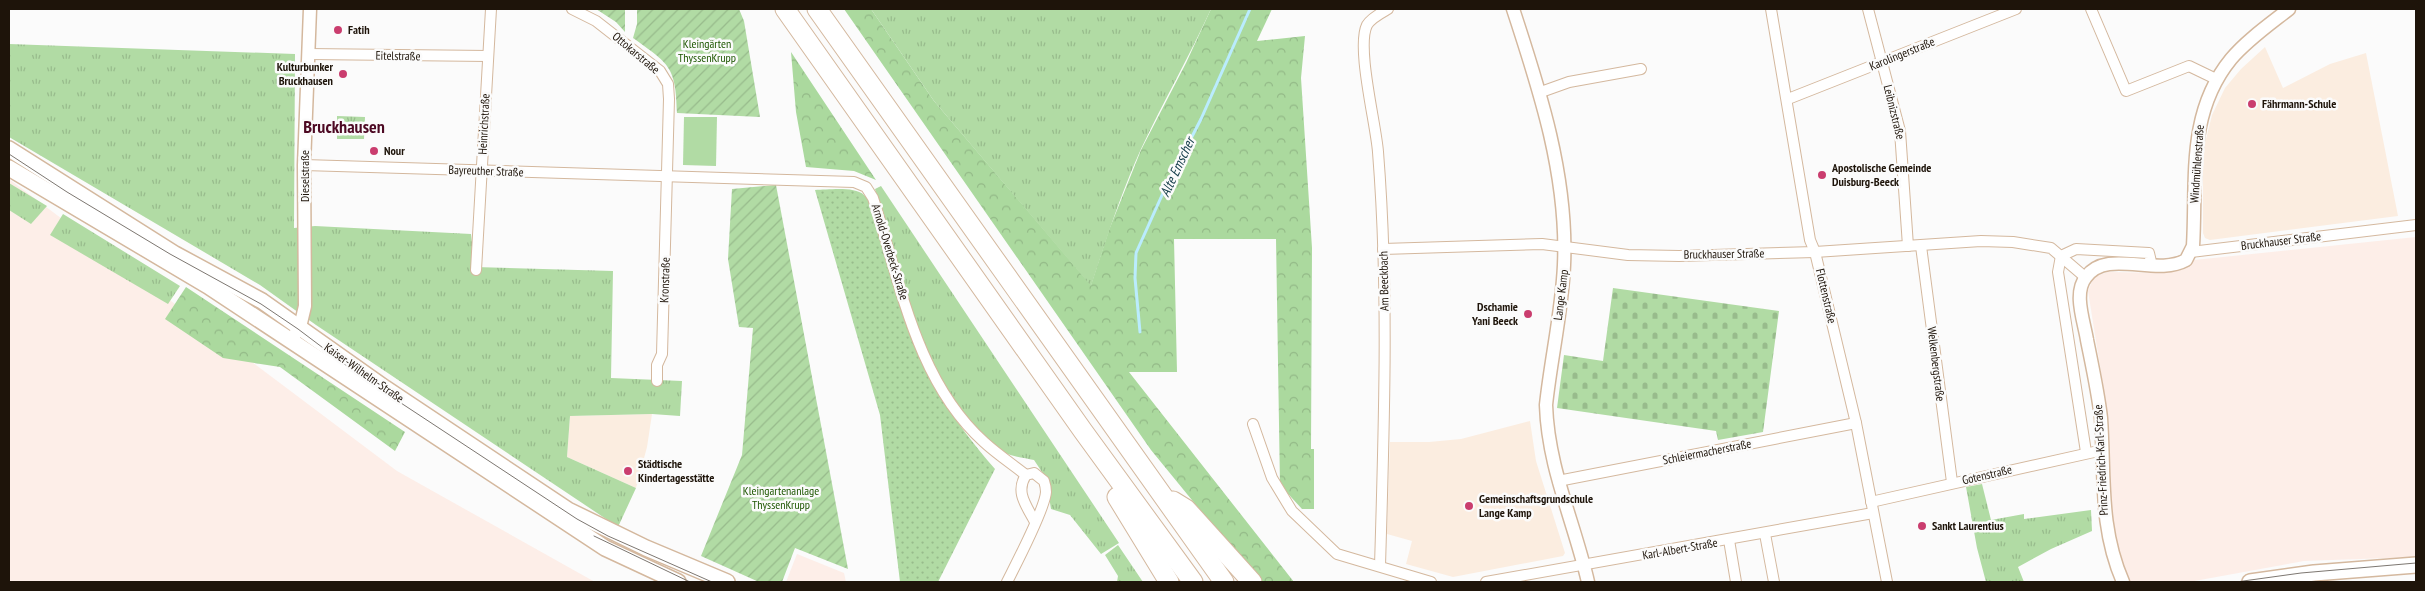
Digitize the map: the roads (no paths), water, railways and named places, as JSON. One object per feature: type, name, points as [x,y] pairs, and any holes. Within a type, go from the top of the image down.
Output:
[{"type":"highway","points":[[785,9],[1083,432],[1193,582]]},
{"type":"highway","points":[[817,9],[1224,582]]},
{"type":"highway","points":[[1083,432],[1107,480],[1169,582]]},
{"type":"highway","points":[[1159,492],[1186,509],[1252,582]]},
{"type":"main road","name":"Kaiser-Wilhelm-Straße","points":[[9,149],[175,254],[262,301],[384,388],[568,510],[646,548],[727,582]]},
{"type":"main road","name":"Kaiser-Wilhelm-Straße","points":[[9,168],[199,281],[605,548],[678,582]]},
{"type":"main road","points":[[2250,582],[2416,566]]},
{"type":"street","name":"Dieselstraße","points":[[290,340],[300,327],[305,306],[304,165],[310,9]]},
{"type":"street","name":"Heinrichstraße","points":[[476,270],[491,9]]},
{"type":"street","name":"Ottokarstraße","points":[[572,9],[596,21],[660,71],[668,84],[670,99],[668,177]]},
{"type":"street","name":"Am Beeckbach","points":[[1380,566],[1385,344],[1384,249],[1378,150],[1364,42],[1368,23],[1388,9]]},
{"type":"street","name":"Lange Kamp","points":[[1513,9],[1541,92],[1554,158],[1564,245],[1564,267],[1546,405],[1550,450],[1588,582]]},
{"type":"street","name":"Flottenstraße","points":[[1771,9],[1788,99],[1810,240],[1815,252],[1856,423],[1888,582]]},
{"type":"street","name":"Leibnizstraße","points":[[1868,9],[1900,130],[1908,246]]},
{"type":"street","name":"Karolingerstraße","points":[[1788,99],[2016,9]]},
{"type":"street","points":[[2091,9],[2126,91],[2189,66],[2216,79]]},
{"type":"street","name":"Windmühlenstraße","points":[[2191,252],[2196,139],[2202,114],[2216,79],[2232,57],[2289,9]]},
{"type":"street","name":"Eitelstraße","points":[[308,54],[488,56]]},
{"type":"street","points":[[1541,92],[1570,82],[1641,69]]},
{"type":"street","name":"Bayreuther Straße","points":[[304,165],[668,177]]},
{"type":"street","name":"Kronstraße","points":[[657,381],[658,365],[662,354],[668,177]]},
{"type":"street","name":"Arnold-Overbeck-Straße","points":[[668,177],[854,182],[866,187],[873,198],[910,318],[942,389],[960,415],[983,442],[1026,475],[1034,473],[1044,481],[1046,492],[1035,522],[1007,582]]},
{"type":"street","name":"Bruckhauser Straße","points":[[1384,249],[1564,245],[1628,255],[1815,252],[1981,241],[2013,242],[2045,245],[2086,277],[2100,265],[2111,263],[2152,266],[2177,265],[2186,260],[2191,252],[2416,225]]},
{"type":"street","name":"Welkenbergstraße","points":[[1921,246],[1952,482]]},
{"type":"street","points":[[2061,256],[2076,249],[2149,253],[2152,266]]},
{"type":"street","name":"Prinz-Friedrich-Karl-Straße","points":[[2061,256],[2058,272],[2086,452]]},
{"type":"street","name":"Prinz-Friedrich-Karl-Straße","points":[[2086,277],[2080,293],[2100,415],[2106,530],[2115,564],[2123,582]]},
{"type":"street","name":"Schleiermacherstraße","points":[[1558,481],[1856,423]]},
{"type":"street","points":[[1253,424],[1272,478],[1292,511],[1337,554],[1431,582]]},
{"type":"street","name":"Gotenstraße","points":[[1871,502],[1952,482],[2086,452],[2103,450]]},
{"type":"street","points":[[1026,475],[1020,484],[1021,495],[1035,522]]},
{"type":"street","name":"Karl-Albert-Straße","points":[[1486,582],[1764,534],[1873,513]]},
{"type":"street","points":[[1764,534],[1774,582]]},
{"type":"street","points":[[1729,540],[1736,582]]},
{"type":"waterway","name":"Alte Emscher","points":[[1140,332],[1135,278],[1136,253],[1163,193],[1201,119],[1250,9]]},
{"type":"tram line","points":[[9,154],[67,192],[170,254],[261,304],[363,378],[577,519],[608,536],[712,582]]},
{"type":"tram line","points":[[594,536],[690,582]]},
{"type":"tram line","points":[[2236,582],[2301,573],[2416,563]]},
{"type":"place","name":"Fatih","points":[[338,30]]},
{"type":"place","name":"Kulturbunker Bruckhausen","points":[[343,74]]},
{"type":"place","name":"Fährmann-Schule","points":[[2252,104]]},
{"type":"place","name":"Nour","points":[[374,151]]},
{"type":"place","name":"Apostolische Gemeinde Duisburg-Beeck","points":[[1822,175]]},
{"type":"place","name":"Dschamie Yani Beeck","points":[[1528,314]]},
{"type":"place","name":"Städtische Kindertagesstätte","points":[[628,471]]},
{"type":"place","name":"Gemeinschaftsgrundschule Lange Kamp","points":[[1469,506]]},
{"type":"place","name":"Sankt Laurentius","points":[[1922,526]]},
{"type":"district","name":"Bruckhausen","points":[[344,127]]},
{"type":"park label","name":"Kleingärten ThyssenKrupp","points":[[707,51]]},
{"type":"park label","name":"Kleingartenanlage ThyssenKrupp","points":[[781,498]]}]
